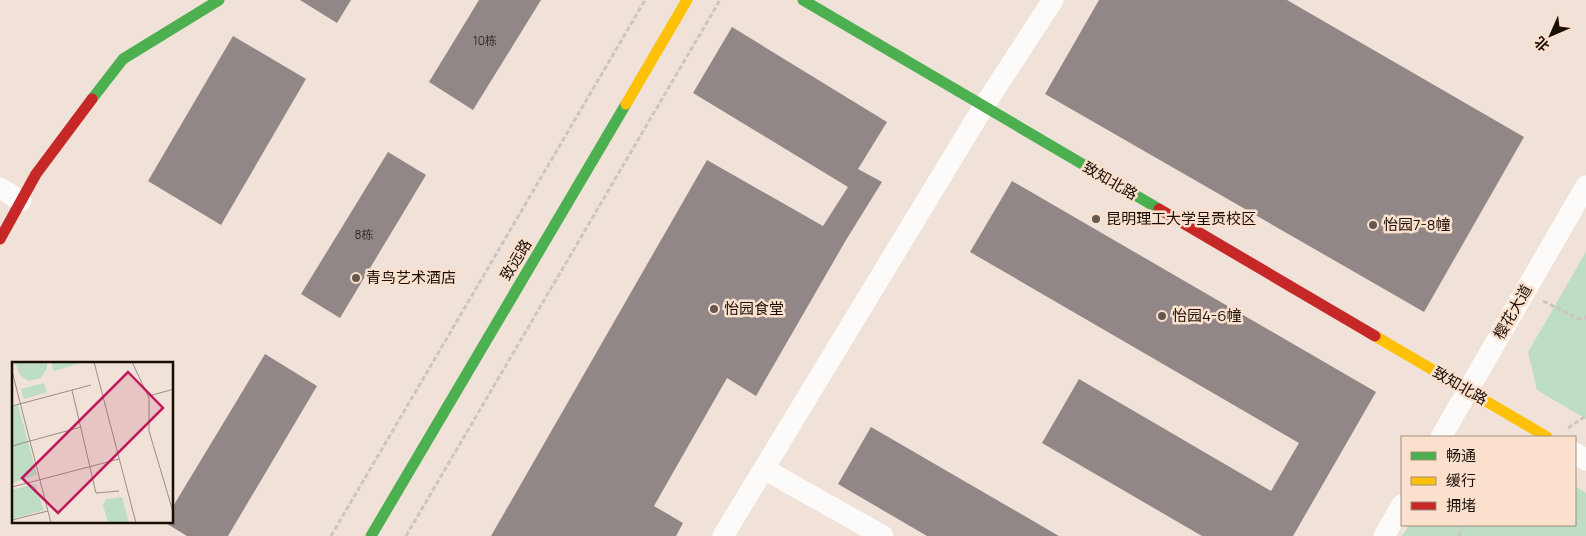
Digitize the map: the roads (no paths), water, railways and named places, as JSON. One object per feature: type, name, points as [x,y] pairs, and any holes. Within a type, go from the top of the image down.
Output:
[{"type":"street","points":[[0,239],[36,174],[123,59],[219,0]]},
{"type":"street","name":"致远路","points":[[371,536],[688,0]]},
{"type":"street","name":"致知北路","points":[[803,0],[1545,436]]},
{"type":"street","points":[[723,536],[984,106],[1053,0]]},
{"type":"street","name":"樱花大道","points":[[1442,436],[1586,186]]},
{"type":"street","points":[[0,188],[21,201]]},
{"type":"street","points":[[764,469],[883,536]]},
{"type":"street","points":[[1384,536],[1401,507]]},
{"type":"place","name":"昆明理工大学呈贡校区","points":[[1096,219]]},
{"type":"place","name":"怡园7-8幢","points":[[1373,225]]},
{"type":"place","name":"青鸟艺术酒店","points":[[356,278]]},
{"type":"place","name":"怡园食堂","points":[[714,309]]},
{"type":"place","name":"怡园4-6幢","points":[[1162,316]]}]
